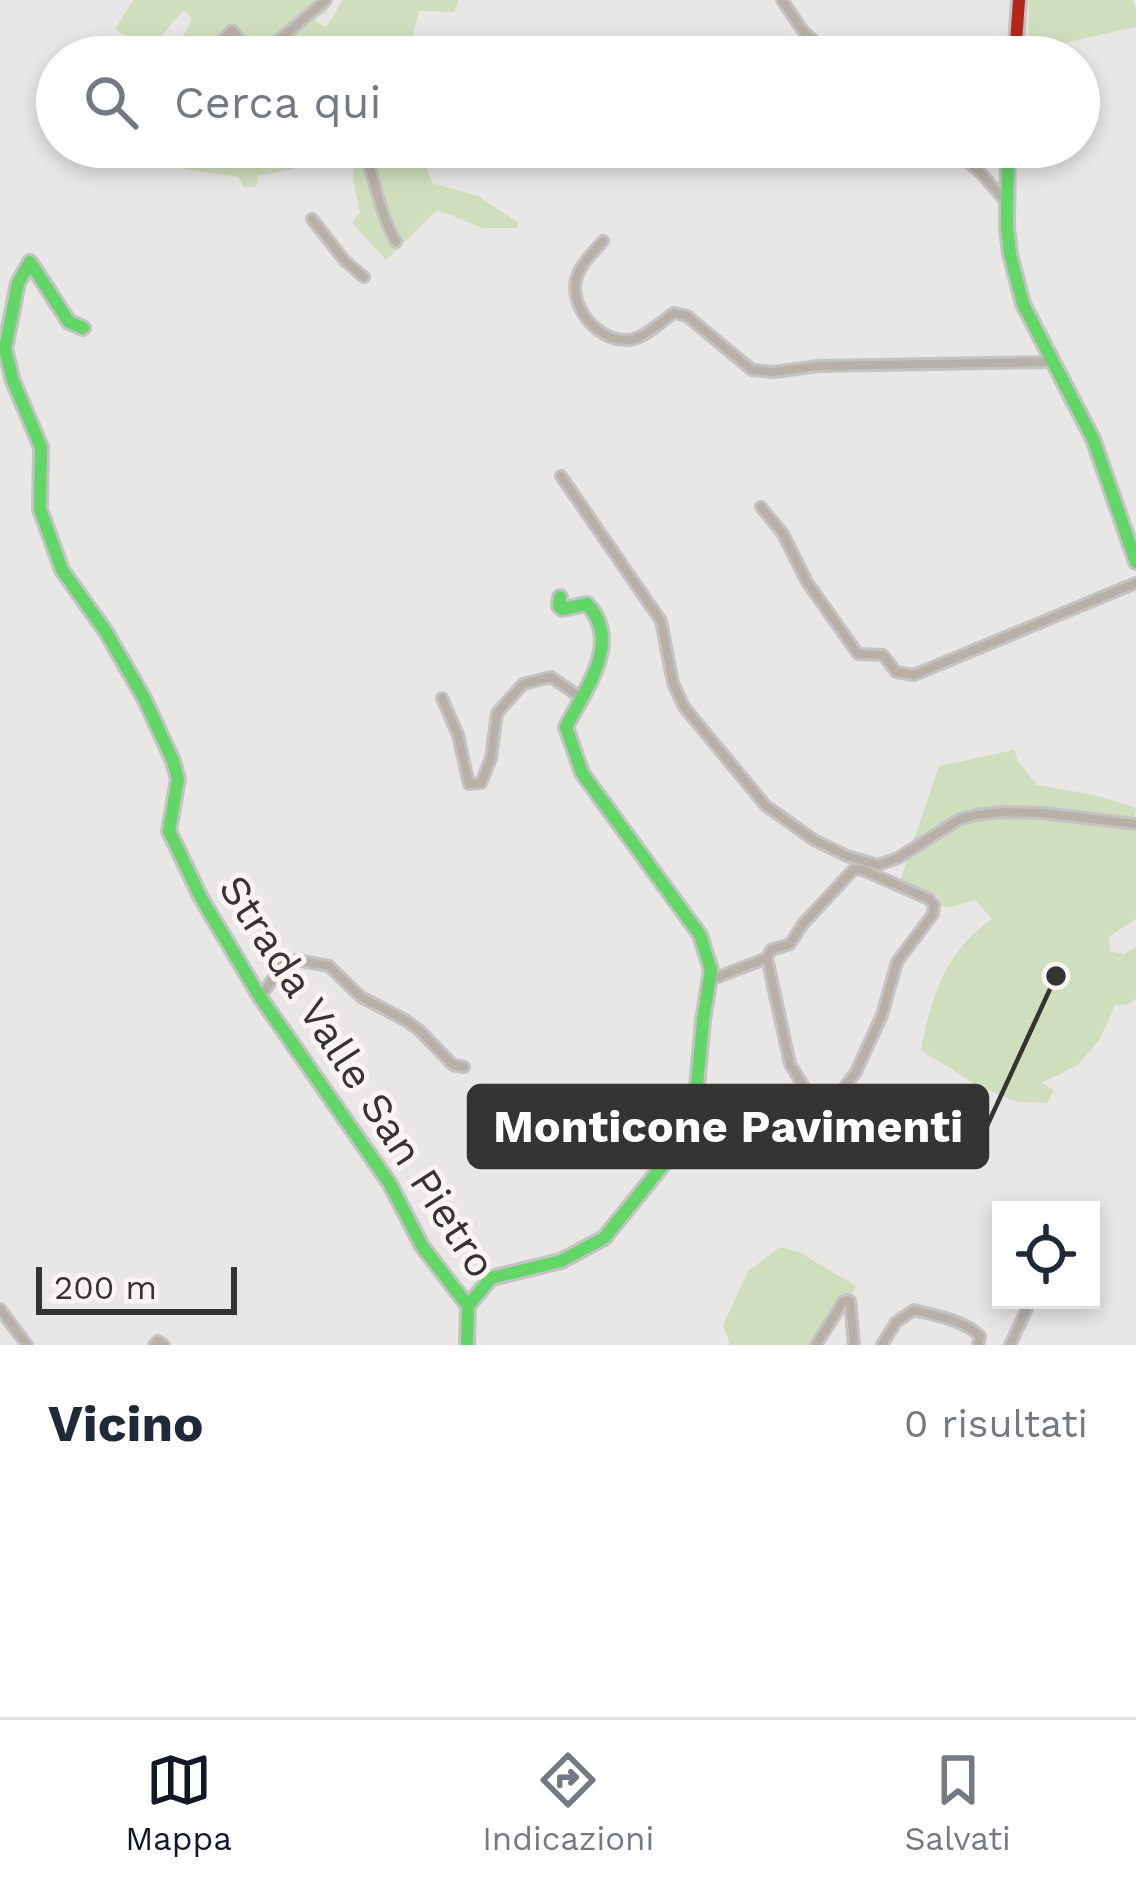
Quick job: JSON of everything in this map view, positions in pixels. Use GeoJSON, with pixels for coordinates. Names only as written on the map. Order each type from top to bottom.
{"type":"FeatureCollection","features":[{"type":"Feature","properties":{"kind":"street"},"geometry":{"type":"LineString","coordinates":[[284,36],[326,0]]}},
{"type":"Feature","properties":{"kind":"street"},"geometry":{"type":"LineString","coordinates":[[782,0],[808,36]]}},
{"type":"Feature","properties":{"kind":"street"},"geometry":{"type":"LineString","coordinates":[[1016,36],[1019,0]]}},
{"type":"Feature","properties":{"kind":"street"},"geometry":{"type":"LineString","coordinates":[[371,168],[396,242]]}},
{"type":"Feature","properties":{"kind":"street"},"geometry":{"type":"LineString","coordinates":[[975,168],[1006,202]]}},
{"type":"Feature","properties":{"kind":"street"},"geometry":{"type":"LineString","coordinates":[[1007,168],[1010,254],[1022,304],[1094,439],[1136,562]]}},
{"type":"Feature","properties":{"kind":"street"},"geometry":{"type":"LineString","coordinates":[[312,219],[364,277]]}},
{"type":"Feature","properties":{"kind":"street"},"geometry":{"type":"LineString","coordinates":[[603,241],[583,264],[575,299],[585,316],[610,337],[621,340],[635,338],[674,313],[687,316],[752,370],[1052,362]]}},
{"type":"Feature","properties":{"kind":"street","name":"Strada Valle San Pietro"},"geometry":{"type":"LineString","coordinates":[[83,328],[69,322],[31,262],[18,283],[5,350],[41,447],[40,509],[62,569],[106,632],[173,761],[178,779],[169,831],[201,898],[260,998],[380,1169],[422,1246],[468,1306],[467,1345]]}},
{"type":"Feature","properties":{"kind":"street"},"geometry":{"type":"LineString","coordinates":[[561,476],[661,621],[679,698],[703,733],[766,806],[814,840],[878,866],[960,819],[989,814],[1042,813],[1136,824]]}},
{"type":"Feature","properties":{"kind":"street"},"geometry":{"type":"LineString","coordinates":[[761,507],[858,654],[883,655],[896,672],[914,675],[1136,584]]}},
{"type":"Feature","properties":{"kind":"street"},"geometry":{"type":"LineString","coordinates":[[468,1306],[491,1278],[561,1261],[604,1238],[693,1128],[711,970],[700,934],[582,773],[566,727],[601,658],[604,632],[594,608],[587,604],[562,609],[560,597]]}},
{"type":"Feature","properties":{"kind":"street"},"geometry":{"type":"LineString","coordinates":[[442,698],[458,735],[469,784],[481,783],[491,758],[497,713],[524,684],[551,677],[580,697]]}},
{"type":"Feature","properties":{"kind":"street"},"geometry":{"type":"LineString","coordinates":[[849,856],[851,872]]}},
{"type":"Feature","properties":{"kind":"street"},"geometry":{"type":"LineString","coordinates":[[863,870],[929,898],[935,908],[897,962],[886,1002],[856,1072],[825,1102],[812,1100],[793,1072],[767,958],[771,950],[790,944],[851,872],[863,870]]}},
{"type":"Feature","properties":{"kind":"street"},"geometry":{"type":"LineString","coordinates":[[710,980],[767,958]]}},
{"type":"Feature","properties":{"kind":"street"},"geometry":{"type":"LineString","coordinates":[[260,998],[284,964],[296,959],[329,966],[371,1004],[405,1020],[453,1065],[464,1067]]}},
{"type":"Feature","properties":{"kind":"street"},"geometry":{"type":"LineString","coordinates":[[817,1345],[847,1300],[854,1345]]}},
{"type":"Feature","properties":{"kind":"street"},"geometry":{"type":"LineString","coordinates":[[0,1309],[27,1345]]}},
{"type":"Feature","properties":{"kind":"street"},"geometry":{"type":"LineString","coordinates":[[1010,1345],[1027,1309]]}},
{"type":"Feature","properties":{"kind":"street"},"geometry":{"type":"LineString","coordinates":[[882,1345],[896,1322],[914,1310],[976,1331],[978,1345]]}},
{"type":"Feature","properties":{"kind":"street"},"geometry":{"type":"LineString","coordinates":[[154,1345],[158,1341],[164,1345]]}},
{"type":"Feature","properties":{"kind":"green space"},"geometry":{"type":"Polygon","coordinates":[[[133,0],[332,0],[327,12],[314,20],[326,27],[343,0],[459,0],[454,12],[419,11],[413,36],[184,36],[192,18],[184,10],[161,36],[126,36],[115,29],[133,0]]]}},
{"type":"Feature","properties":{"kind":"green space"},"geometry":{"type":"Polygon","coordinates":[[[1029,0],[1133,0],[1136,9],[1136,27],[1096,36],[1028,36],[1029,0]]]}},
{"type":"Feature","properties":{"kind":"green space"},"geometry":{"type":"Polygon","coordinates":[[[295,168],[258,176],[256,187],[244,187],[238,177],[185,169],[295,168]]]}},
{"type":"Feature","properties":{"kind":"green space"},"geometry":{"type":"Polygon","coordinates":[[[354,168],[427,168],[432,183],[478,196],[519,223],[516,228],[483,228],[437,210],[386,260],[352,223],[360,212],[354,168]]]}},
{"type":"Feature","properties":{"kind":"green space"},"geometry":{"type":"Polygon","coordinates":[[[1014,750],[1037,785],[1136,808],[1136,919],[1109,937],[1110,951],[1124,954],[1136,947],[1136,999],[1115,1005],[1100,1039],[1078,1065],[1042,1083],[1054,1090],[1047,1103],[1017,1102],[978,1086],[921,1050],[943,976],[963,945],[992,919],[975,900],[940,906],[938,896],[899,884],[939,766],[1014,750]]]}},
{"type":"Feature","properties":{"kind":"green space"},"geometry":{"type":"Polygon","coordinates":[[[780,1247],[799,1252],[856,1286],[824,1345],[730,1345],[723,1325],[748,1271],[780,1247]]]}},
{"type":"Feature","properties":{"kind":"traffic: fast"},"geometry":{"type":"LineString","coordinates":[[1008,168],[1007,228],[1023,304],[1093,439],[1136,562]]}},
{"type":"Feature","properties":{"kind":"traffic: fast"},"geometry":{"type":"LineString","coordinates":[[83,328],[69,322],[30,262],[18,283],[5,349],[41,447],[40,509],[62,570],[106,632],[173,761],[178,779],[169,831],[201,898],[260,997],[390,1184],[422,1246],[468,1306],[467,1345]]}},
{"type":"Feature","properties":{"kind":"traffic: fast"},"geometry":{"type":"LineString","coordinates":[[468,1306],[491,1278],[561,1261],[604,1238],[693,1128],[711,970],[700,935],[582,773],[566,727],[597,666],[602,634],[587,604],[562,609],[560,597]]}},
{"type":"Feature","properties":{"kind":"traffic: jam"},"geometry":{"type":"LineString","coordinates":[[1016,36],[1019,0]]}},
{"type":"Feature","properties":{"kind":"place","name":"Monticone Pavimenti"},"geometry":{"type":"Point","coordinates":[1056,976]}}]}
